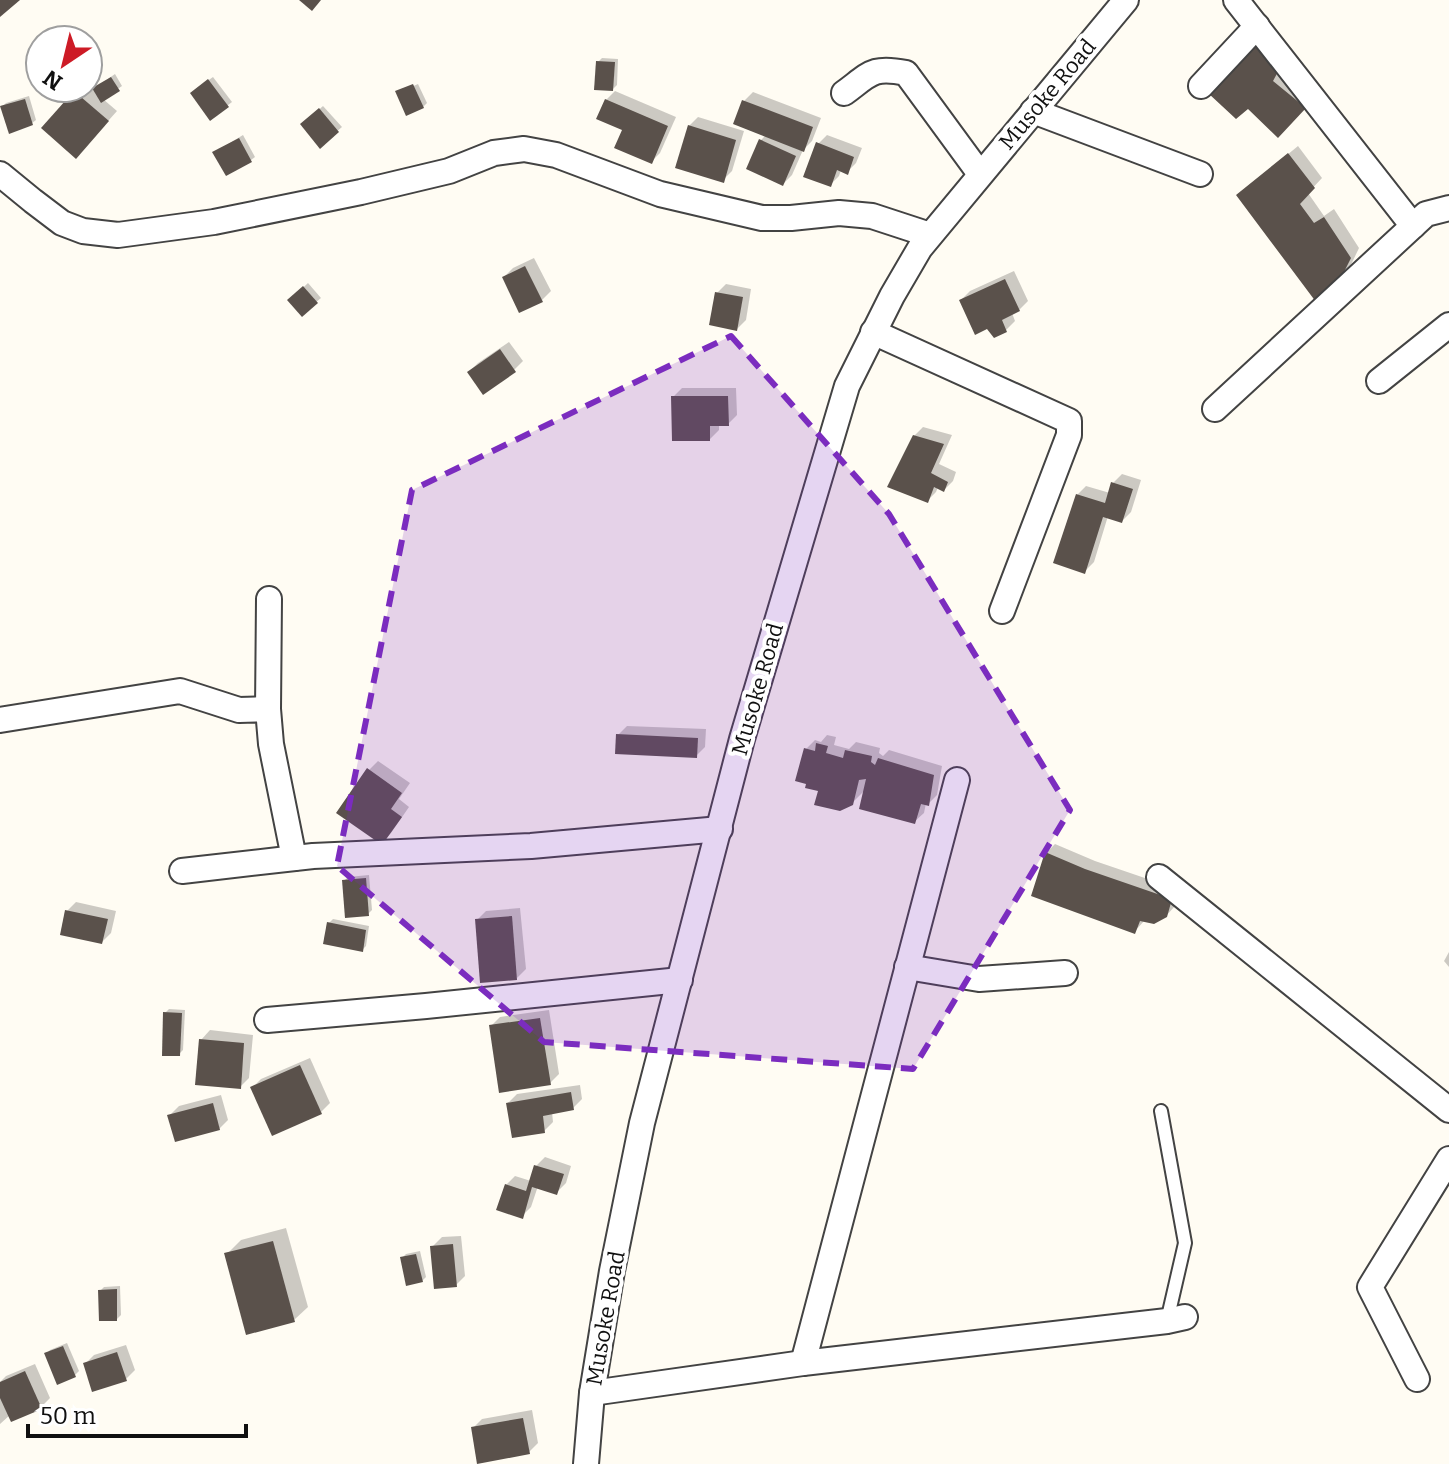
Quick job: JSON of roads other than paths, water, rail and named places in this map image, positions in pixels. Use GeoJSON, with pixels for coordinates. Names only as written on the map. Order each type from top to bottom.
{"type":"FeatureCollection","features":[{"type":"Feature","properties":{"kind":"street","name":"Musoke Road"},"geometry":{"type":"LineString","coordinates":[[586,1464],[592,1393],[612,1271],[639,1138],[742,739],[847,386],[892,296],[930,235],[1126,0]]}},
{"type":"Feature","properties":{"kind":"street"},"geometry":{"type":"LineString","coordinates":[[1236,0],[1413,226]]}},
{"type":"Feature","properties":{"kind":"street"},"geometry":{"type":"LineString","coordinates":[[1201,86],[1257,26]]}},
{"type":"Feature","properties":{"kind":"street"},"geometry":{"type":"LineString","coordinates":[[844,93],[876,70],[906,73],[980,174]]}},
{"type":"Feature","properties":{"kind":"street"},"geometry":{"type":"LineString","coordinates":[[1033,111],[1200,174]]}},
{"type":"Feature","properties":{"kind":"street"},"geometry":{"type":"LineString","coordinates":[[0,174],[62,223],[83,231],[118,235],[214,222],[361,192],[449,171],[494,153],[524,149],[556,155],[660,194],[762,218],[839,213],[872,216],[930,235]]}},
{"type":"Feature","properties":{"kind":"street"},"geometry":{"type":"LineString","coordinates":[[1215,409],[1426,214],[1449,208]]}},
{"type":"Feature","properties":{"kind":"street"},"geometry":{"type":"LineString","coordinates":[[1379,381],[1449,325]]}},
{"type":"Feature","properties":{"kind":"street"},"geometry":{"type":"LineString","coordinates":[[873,332],[1069,421],[1069,435],[1002,611]]}},
{"type":"Feature","properties":{"kind":"street"},"geometry":{"type":"LineString","coordinates":[[269,599],[268,709],[271,744],[294,858]]}},
{"type":"Feature","properties":{"kind":"street"},"geometry":{"type":"LineString","coordinates":[[0,720],[180,691],[239,710],[268,709]]}},
{"type":"Feature","properties":{"kind":"street"},"geometry":{"type":"LineString","coordinates":[[803,1363],[957,780]]}},
{"type":"Feature","properties":{"kind":"street"},"geometry":{"type":"LineString","coordinates":[[182,871],[294,858],[531,846],[720,829]]}},
{"type":"Feature","properties":{"kind":"street"},"geometry":{"type":"LineString","coordinates":[[1159,877],[1449,1110]]}},
{"type":"Feature","properties":{"kind":"street"},"geometry":{"type":"LineString","coordinates":[[907,967],[979,979],[1065,973]]}},
{"type":"Feature","properties":{"kind":"street"},"geometry":{"type":"LineString","coordinates":[[267,1020],[680,980]]}},
{"type":"Feature","properties":{"kind":"street"},"geometry":{"type":"LineString","coordinates":[[1417,1379],[1370,1287],[1449,1159]]}},
{"type":"Feature","properties":{"kind":"street"},"geometry":{"type":"LineString","coordinates":[[592,1393],[803,1363],[1176,1319]]}},
{"type":"Feature","properties":{"kind":"lane"},"geometry":{"type":"LineString","coordinates":[[1161,1111],[1185,1243],[1176,1319]]}}]}
